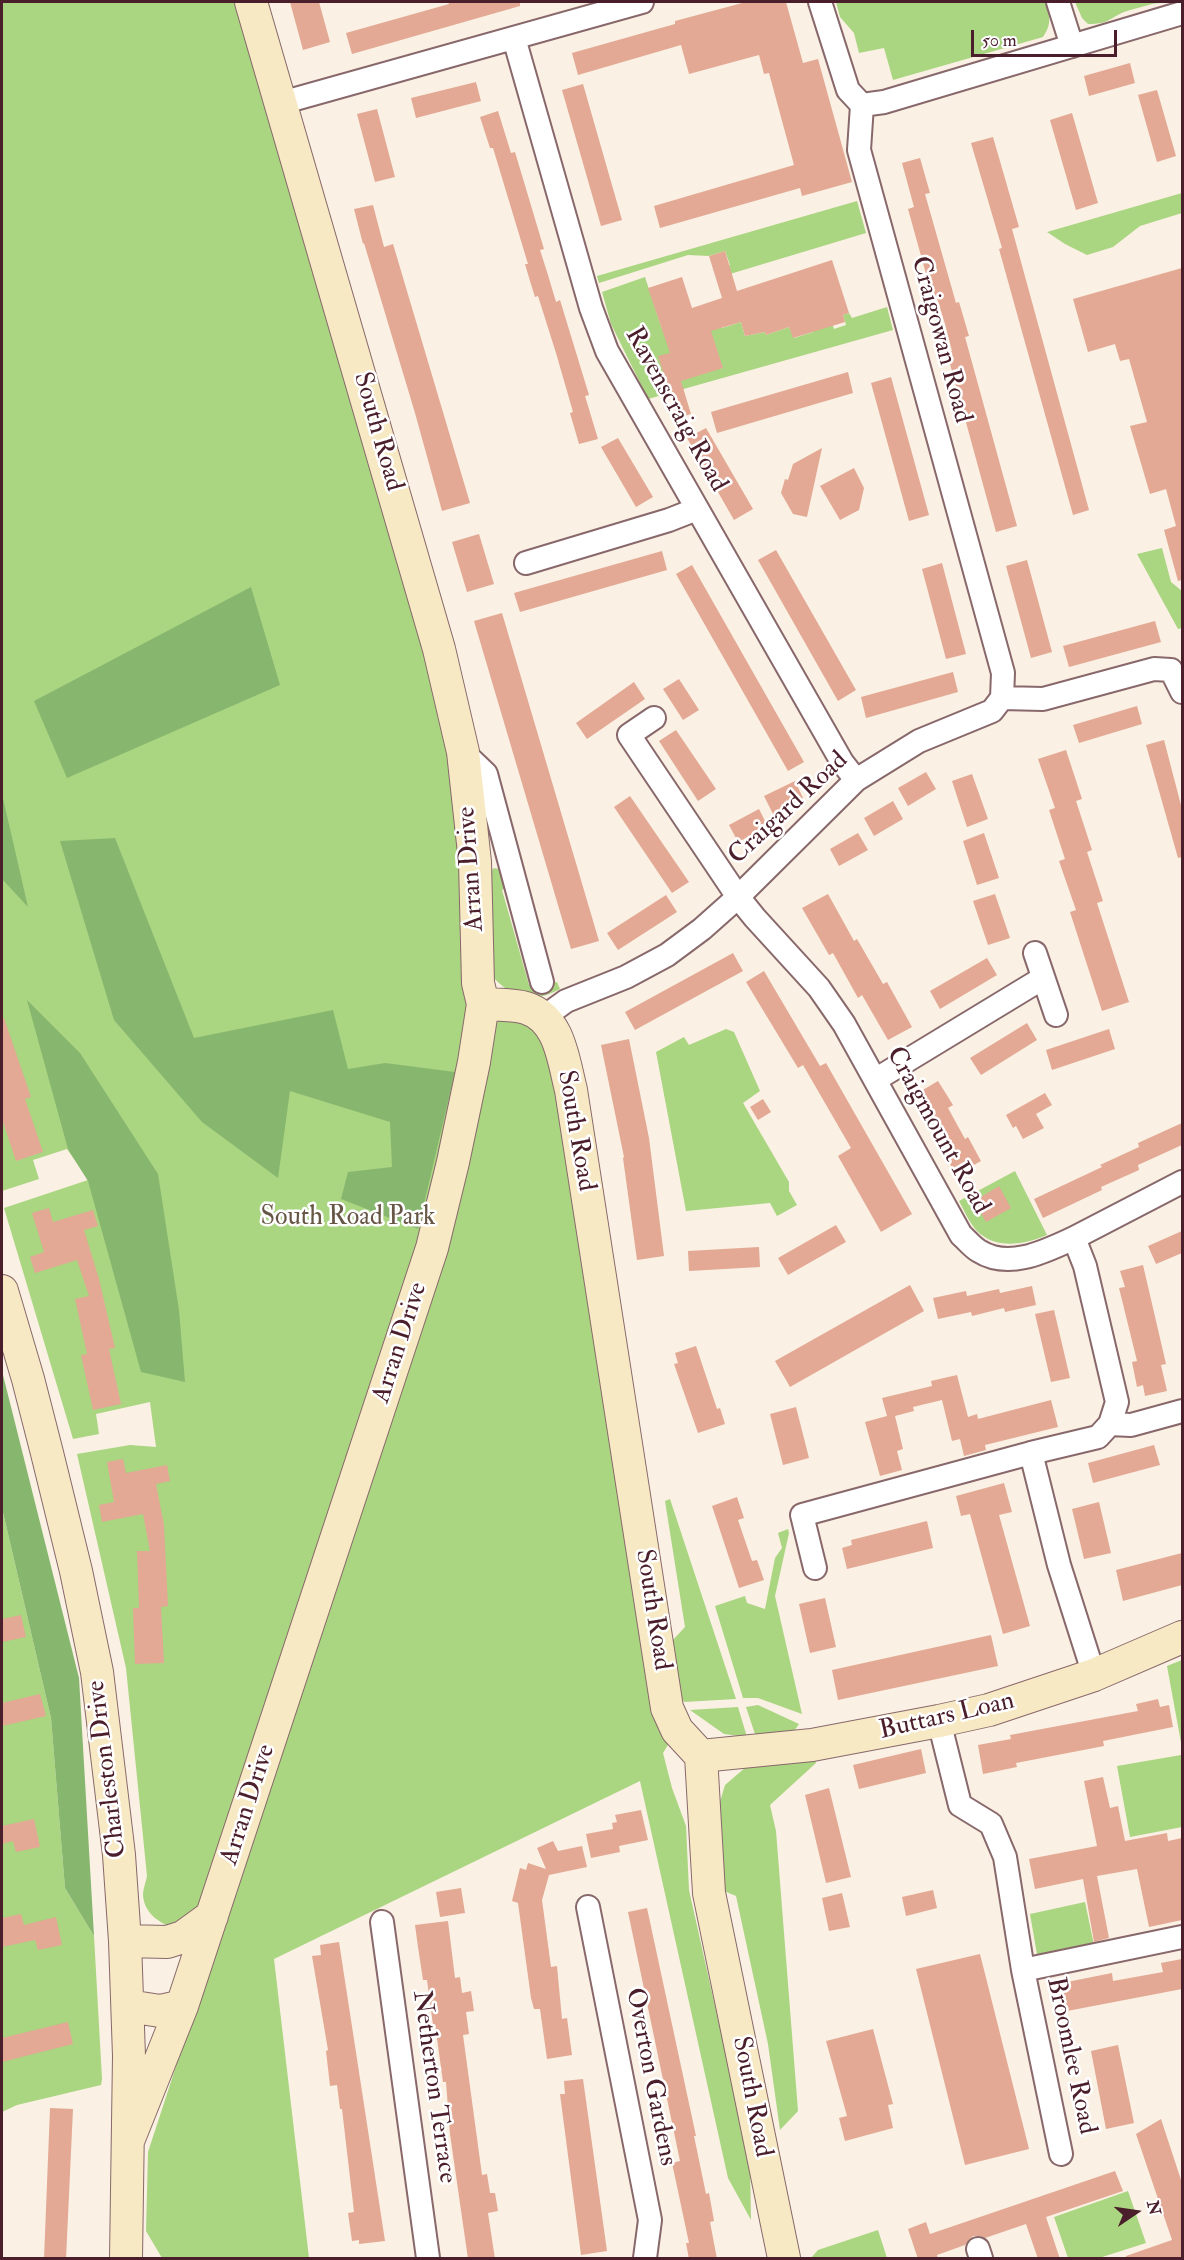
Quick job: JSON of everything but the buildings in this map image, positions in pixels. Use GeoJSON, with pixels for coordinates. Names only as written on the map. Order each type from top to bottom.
{"type":"FeatureCollection","features":[{"type":"Feature","properties":{"kind":"street","name":"South Road"},"geometry":{"type":"LineString","coordinates":[[251,2],[404,522],[439,649],[463,752]]}},
{"type":"Feature","properties":{"kind":"street"},"geometry":{"type":"LineString","coordinates":[[281,103],[642,2]]}},
{"type":"Feature","properties":{"kind":"street"},"geometry":{"type":"LineString","coordinates":[[820,2],[848,90],[862,105],[884,102],[1182,14]]}},
{"type":"Feature","properties":{"kind":"street"},"geometry":{"type":"LineString","coordinates":[[1058,2],[1072,46]]}},
{"type":"Feature","properties":{"kind":"street","name":"Ravenscraig Road"},"geometry":{"type":"LineString","coordinates":[[514,38],[591,308],[607,351],[842,762],[856,780]]}},
{"type":"Feature","properties":{"kind":"street","name":"Craigowan Road"},"geometry":{"type":"LineString","coordinates":[[862,105],[860,150],[1003,674],[1002,698]]}},
{"type":"Feature","properties":{"kind":"street"},"geometry":{"type":"LineString","coordinates":[[526,563],[669,520],[697,509]]}},
{"type":"Feature","properties":{"kind":"street"},"geometry":{"type":"LineString","coordinates":[[1002,698],[1043,699],[1154,669],[1171,670],[1182,692]]}},
{"type":"Feature","properties":{"kind":"street","name":"Craigard Road"},"geometry":{"type":"LineString","coordinates":[[544,1017],[566,1001],[626,977],[667,956],[738,897],[856,780],[919,741],[992,711],[1002,698]]}},
{"type":"Feature","properties":{"kind":"street","name":"Craigmount Road"},"geometry":{"type":"LineString","coordinates":[[654,718],[629,735],[738,897],[819,988],[844,1024],[961,1235],[979,1252],[1000,1258],[1019,1259],[1041,1253],[1074,1238]]}},
{"type":"Feature","properties":{"kind":"street"},"geometry":{"type":"LineString","coordinates":[[463,752],[486,774],[542,982]]}},
{"type":"Feature","properties":{"kind":"street","name":"Arran Drive"},"geometry":{"type":"LineString","coordinates":[[128,2141],[182,2006],[212,1916],[432,1248],[456,1151],[483,1004],[478,983],[475,862],[463,752]]}},
{"type":"Feature","properties":{"kind":"street"},"geometry":{"type":"LineString","coordinates":[[475,862],[508,857]]}},
{"type":"Feature","properties":{"kind":"street"},"geometry":{"type":"LineString","coordinates":[[1035,953],[1056,1015]]}},
{"type":"Feature","properties":{"kind":"street"},"geometry":{"type":"LineString","coordinates":[[875,1080],[1043,978]]}},
{"type":"Feature","properties":{"kind":"street"},"geometry":{"type":"LineString","coordinates":[[483,1004],[525,1008],[544,1017]]}},
{"type":"Feature","properties":{"kind":"street","name":"South Road"},"geometry":{"type":"LineString","coordinates":[[544,1017],[556,1034],[571,1090],[667,1708],[677,1730],[701,1756],[710,1893],[784,2259]]}},
{"type":"Feature","properties":{"kind":"street"},"geometry":{"type":"LineString","coordinates":[[815,1568],[802,1515],[1098,1437],[1110,1424],[1117,1402],[1085,1266],[1074,1238],[1182,1182]]}},
{"type":"Feature","properties":{"kind":"street","name":"Charleston Drive"},"geometry":{"type":"LineString","coordinates":[[2,1291],[47,1453],[76,1571],[97,1672],[119,1855],[125,1941],[128,2006],[126,2259]]}},
{"type":"Feature","properties":{"kind":"street"},"geometry":{"type":"LineString","coordinates":[[1110,1424],[1131,1425],[1182,1411]]}},
{"type":"Feature","properties":{"kind":"street"},"geometry":{"type":"LineString","coordinates":[[1031,1454],[1059,1565],[1094,1675]]}},
{"type":"Feature","properties":{"kind":"street","name":"Buttars Loan"},"geometry":{"type":"LineString","coordinates":[[701,1756],[812,1745],[939,1722],[1038,1695],[1094,1675],[1182,1637]]}},
{"type":"Feature","properties":{"kind":"street","name":"Broomlee Road"},"geometry":{"type":"LineString","coordinates":[[939,1722],[960,1805],[991,1824],[1005,1857],[1023,1970],[1061,2154]]}},
{"type":"Feature","properties":{"kind":"street","name":"Overton Gardens"},"geometry":{"type":"LineString","coordinates":[[588,1907],[650,2220],[645,2259]]}},
{"type":"Feature","properties":{"kind":"street"},"geometry":{"type":"LineString","coordinates":[[125,1941],[167,1942],[175,1940],[183,1937],[212,1916]]}},
{"type":"Feature","properties":{"kind":"street","name":"Netherton Terrace"},"geometry":{"type":"LineString","coordinates":[[382,1922],[428,2259]]}},
{"type":"Feature","properties":{"kind":"street","name":"Broomlee Road"},"geometry":{"type":"LineString","coordinates":[[1023,1970],[1182,1937]]}},
{"type":"Feature","properties":{"kind":"street"},"geometry":{"type":"LineString","coordinates":[[128,2006],[160,2011],[182,2006]]}},
{"type":"Feature","properties":{"kind":"green space","name":"South Road Park"},"geometry":{"type":"Polygon","coordinates":[[[2,2],[240,2],[442,702],[466,876],[465,1002],[525,1008],[544,1017],[677,1730],[663,1753],[672,1788],[686,1826],[689,1890],[750,2163],[751,2220],[728,2178],[640,1781],[274,1959],[309,2258],[162,2258],[146,2231],[148,2152],[217,1941],[171,1927],[152,1915],[146,1906],[143,1890],[147,1876],[126,1668],[77,1454],[130,1445],[156,1447],[150,1402],[96,1414],[99,1434],[73,1439],[4,1208],[88,1180],[67,1149],[33,1160],[39,1179],[2,1191],[2,2]]]}},
{"type":"Feature","properties":{"kind":"green space"},"geometry":{"type":"Polygon","coordinates":[[[836,2],[1045,2],[1049,24],[1043,37],[893,80],[884,48],[859,53],[854,33],[840,17],[836,2]]]}},
{"type":"Feature","properties":{"kind":"green space"},"geometry":{"type":"Polygon","coordinates":[[[1075,2],[1175,2],[1152,4],[1124,12],[1104,22],[1088,24],[1082,18],[1075,2]]]}},
{"type":"Feature","properties":{"kind":"green space"},"geometry":{"type":"Polygon","coordinates":[[[1182,193],[1182,213],[1140,226],[1113,247],[1087,255],[1047,232],[1182,193]]]}},
{"type":"Feature","properties":{"kind":"green space"},"geometry":{"type":"Polygon","coordinates":[[[857,201],[866,233],[720,277],[713,270],[730,265],[725,251],[709,256],[688,255],[599,283],[597,276],[857,201]]]}},
{"type":"Feature","properties":{"kind":"green space"},"geometry":{"type":"Polygon","coordinates":[[[645,277],[662,329],[719,318],[722,328],[741,322],[745,336],[765,332],[766,335],[789,327],[794,338],[813,332],[810,320],[831,319],[834,329],[846,325],[843,315],[849,313],[852,318],[887,307],[893,330],[648,399],[611,324],[602,292],[645,277]]]}},
{"type":"Feature","properties":{"kind":"green space"},"geometry":{"type":"Polygon","coordinates":[[[1162,548],[1171,582],[1182,591],[1182,628],[1178,629],[1137,554],[1162,548]]]}},
{"type":"Feature","properties":{"kind":"green space"},"geometry":{"type":"Polygon","coordinates":[[[251,587],[280,685],[67,778],[34,701],[251,587]]]}},
{"type":"Feature","properties":{"kind":"green space"},"geometry":{"type":"Polygon","coordinates":[[[2,794],[28,907],[2,879],[2,794]]]}},
{"type":"Feature","properties":{"kind":"green space"},"geometry":{"type":"Polygon","coordinates":[[[115,838],[194,1038],[333,1010],[348,1069],[385,1063],[455,1072],[418,1229],[341,1199],[348,1172],[392,1167],[390,1122],[290,1091],[278,1178],[202,1122],[114,1020],[60,841],[115,838]]]}},
{"type":"Feature","properties":{"kind":"green space"},"geometry":{"type":"Polygon","coordinates":[[[494,868],[504,870],[509,886],[502,890],[529,985],[557,982],[560,989],[538,997],[520,996],[504,987],[488,972],[485,876],[494,868]]]}},
{"type":"Feature","properties":{"kind":"green space"},"geometry":{"type":"Polygon","coordinates":[[[27,1000],[80,1053],[158,1174],[179,1310],[185,1382],[141,1372],[88,1181],[68,1149],[27,1000]]]}},
{"type":"Feature","properties":{"kind":"green space"},"geometry":{"type":"Polygon","coordinates":[[[726,1029],[734,1032],[760,1091],[743,1103],[789,1182],[789,1191],[797,1205],[777,1216],[770,1203],[686,1211],[656,1052],[684,1037],[689,1045],[726,1029]]]}},
{"type":"Feature","properties":{"kind":"green space"},"geometry":{"type":"Polygon","coordinates":[[[1015,1171],[1047,1235],[1010,1244],[992,1241],[976,1230],[959,1201],[1015,1171]]]}},
{"type":"Feature","properties":{"kind":"green space"},"geometry":{"type":"Polygon","coordinates":[[[2,1371],[79,1678],[94,1936],[65,1888],[51,1718],[2,1508],[2,1371]]]}},
{"type":"Feature","properties":{"kind":"green space"},"geometry":{"type":"Polygon","coordinates":[[[670,1499],[736,1699],[684,1702],[676,1686],[671,1642],[685,1627],[665,1501],[670,1499]]]}},
{"type":"Feature","properties":{"kind":"green space"},"geometry":{"type":"Polygon","coordinates":[[[2,1508],[51,1718],[65,1888],[94,1936],[102,2079],[101,2085],[17,2105],[2,2112],[2,1508]]]}},
{"type":"Feature","properties":{"kind":"green space"},"geometry":{"type":"Polygon","coordinates":[[[788,1529],[775,1596],[802,1714],[758,1698],[743,1698],[715,1606],[745,1596],[747,1603],[765,1609],[775,1558],[782,1548],[778,1533],[788,1529]]]}},
{"type":"Feature","properties":{"kind":"green space"},"geometry":{"type":"Polygon","coordinates":[[[1182,1660],[1182,1748],[1167,1666],[1182,1660]]]}},
{"type":"Feature","properties":{"kind":"green space"},"geometry":{"type":"Polygon","coordinates":[[[758,1705],[799,1724],[790,1737],[756,1737],[746,1707],[758,1705]]]}},
{"type":"Feature","properties":{"kind":"green space"},"geometry":{"type":"Polygon","coordinates":[[[738,1707],[747,1737],[724,1734],[690,1710],[738,1707]]]}},
{"type":"Feature","properties":{"kind":"green space"},"geometry":{"type":"Polygon","coordinates":[[[814,1754],[816,1763],[770,1805],[776,1831],[798,2111],[780,2130],[768,2044],[736,1896],[724,1891],[719,1805],[725,1785],[746,1767],[814,1754]]]}},
{"type":"Feature","properties":{"kind":"green space"},"geometry":{"type":"Polygon","coordinates":[[[1181,1755],[1182,1827],[1130,1837],[1117,1766],[1181,1755]]]}},
{"type":"Feature","properties":{"kind":"green space"},"geometry":{"type":"Polygon","coordinates":[[[1085,1902],[1094,1945],[1038,1960],[1030,1914],[1085,1902]]]}},
{"type":"Feature","properties":{"kind":"green space"},"geometry":{"type":"Polygon","coordinates":[[[1128,2191],[1146,2243],[1099,2258],[1068,2258],[1054,2217],[1128,2191]]]}},
{"type":"Feature","properties":{"kind":"green space"},"geometry":{"type":"Polygon","coordinates":[[[878,2230],[887,2258],[811,2258],[818,2250],[878,2230]]]}}]}
